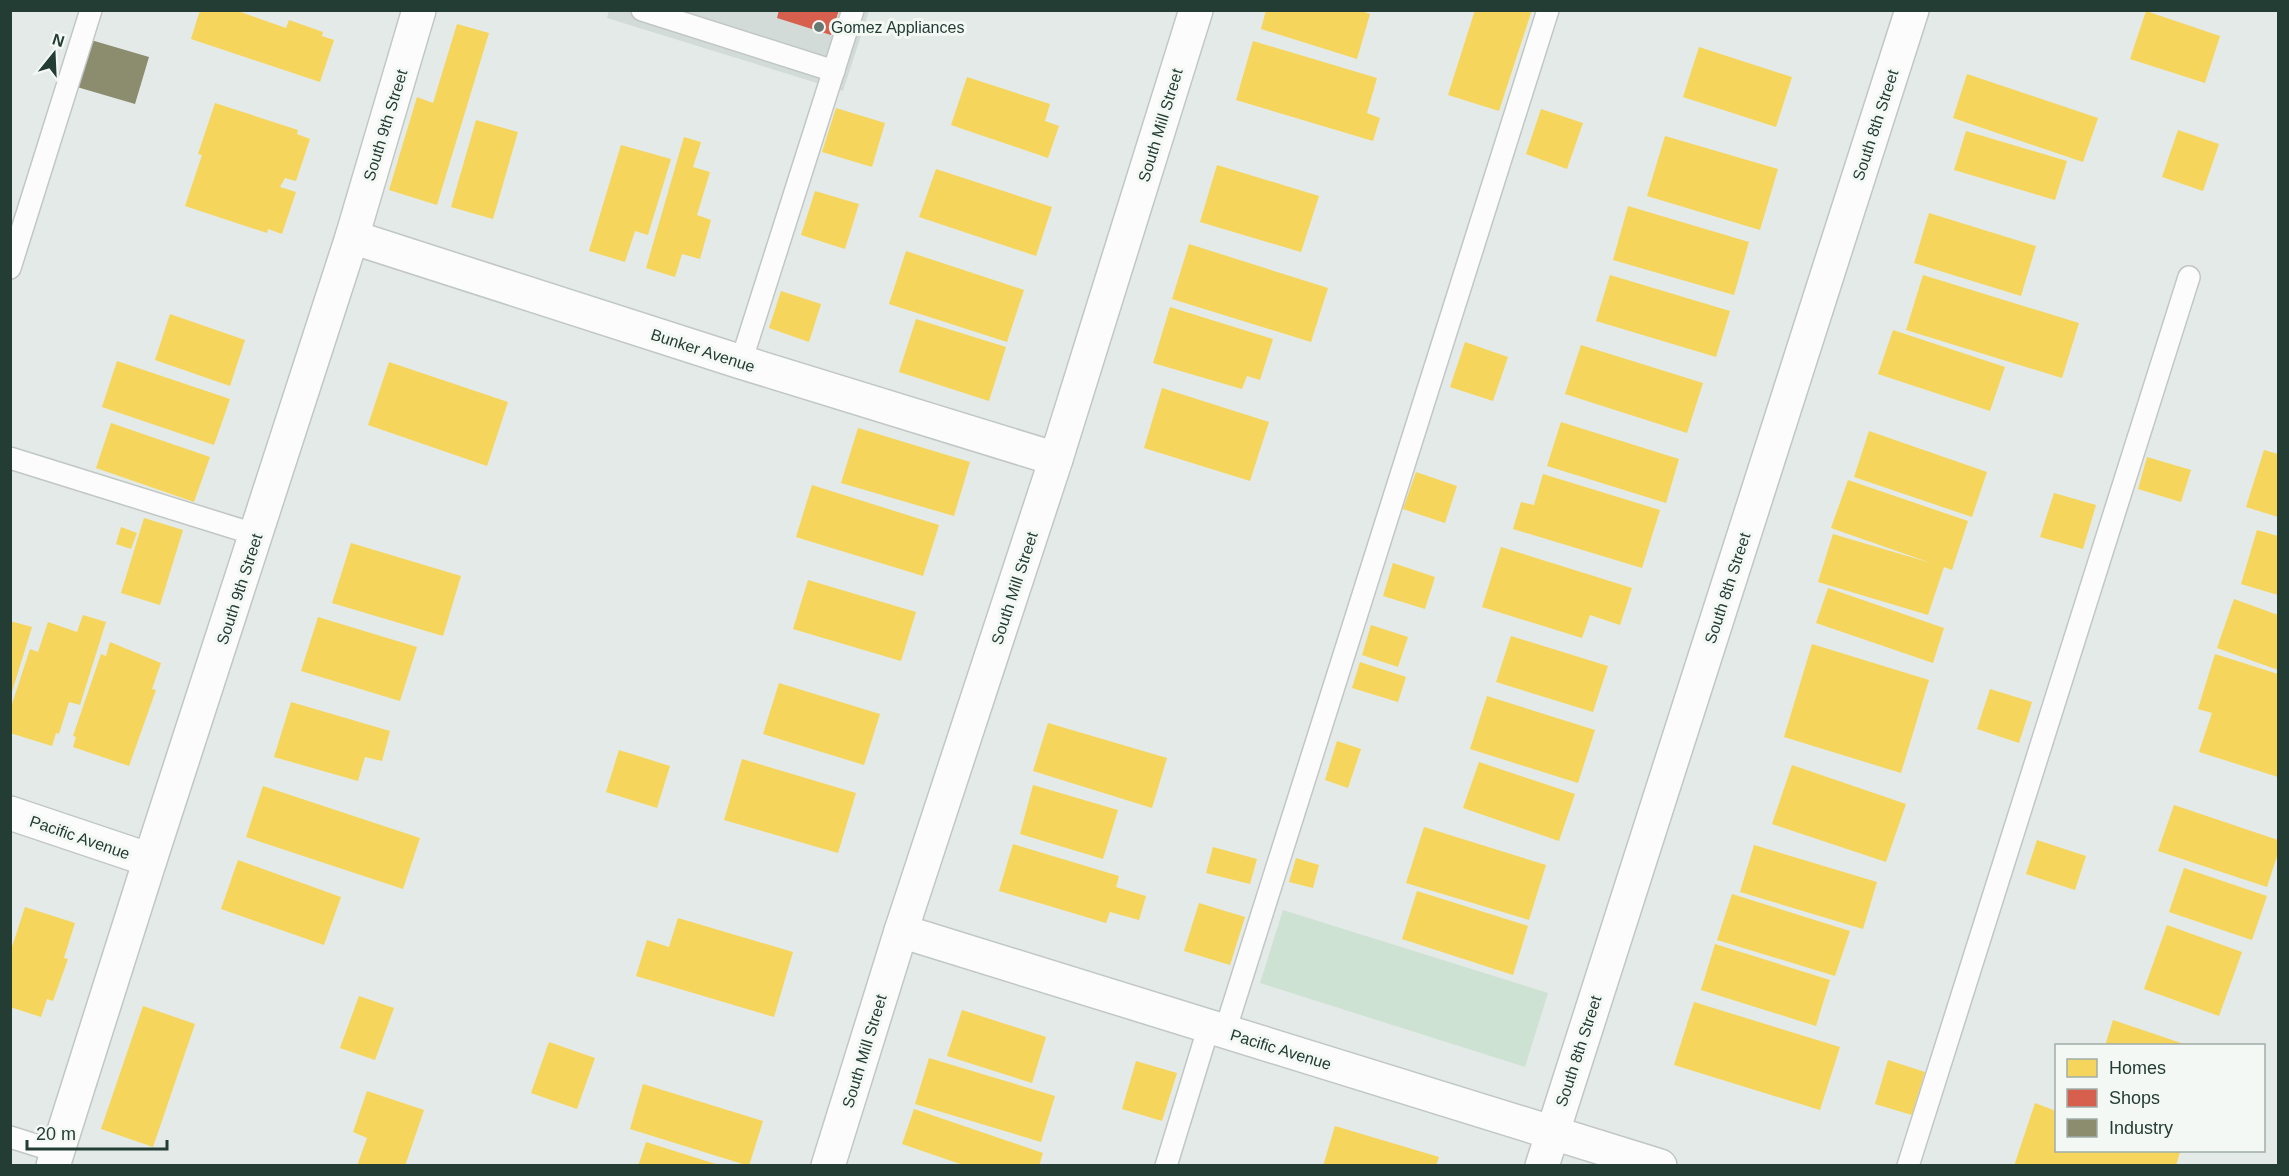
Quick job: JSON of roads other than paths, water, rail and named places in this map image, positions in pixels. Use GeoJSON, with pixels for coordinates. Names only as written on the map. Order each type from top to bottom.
{"type":"FeatureCollection","features":[{"type":"Feature","properties":{"kind":"street","name":"South 9th Street"},"geometry":{"type":"LineString","coordinates":[[56,1159],[150,860],[352,237],[420,10]]}},
{"type":"Feature","properties":{"kind":"street","name":"South Mill Street"},"geometry":{"type":"LineString","coordinates":[[828,1166],[901,931],[1056,459],[1196,10]]}},
{"type":"Feature","properties":{"kind":"street","name":"South 8th Street"},"geometry":{"type":"LineString","coordinates":[[1542,1166],[1912,10]]}},
{"type":"Feature","properties":{"kind":"street","name":"Bunker Avenue"},"geometry":{"type":"LineString","coordinates":[[352,237],[741,362],[1056,459]]}},
{"type":"Feature","properties":{"kind":"street","name":"Pacific Avenue"},"geometry":{"type":"LineString","coordinates":[[10,813],[150,860]]}},
{"type":"Feature","properties":{"kind":"street","name":"Pacific Avenue"},"geometry":{"type":"LineString","coordinates":[[901,931],[1660,1166]]}},
{"type":"Feature","properties":{"kind":"lane"},"geometry":{"type":"LineString","coordinates":[[10,268],[91,10]]}},
{"type":"Feature","properties":{"kind":"lane"},"geometry":{"type":"LineString","coordinates":[[642,10],[834,71]]}},
{"type":"Feature","properties":{"kind":"lane"},"geometry":{"type":"LineString","coordinates":[[741,362],[853,10]]}},
{"type":"Feature","properties":{"kind":"lane"},"geometry":{"type":"LineString","coordinates":[[1166,1166],[1217,1029],[1548,10]]}},
{"type":"Feature","properties":{"kind":"lane"},"geometry":{"type":"LineString","coordinates":[[1908,1166],[2189,277]]}},
{"type":"Feature","properties":{"kind":"lane"},"geometry":{"type":"LineString","coordinates":[[10,458],[256,535]]}},
{"type":"Feature","properties":{"kind":"lane"},"geometry":{"type":"LineString","coordinates":[[10,1137],[56,1159]]}},
{"type":"Feature","properties":{"kind":"place","name":"Gomez Appliances"},"geometry":{"type":"Point","coordinates":[819,27]}}]}
